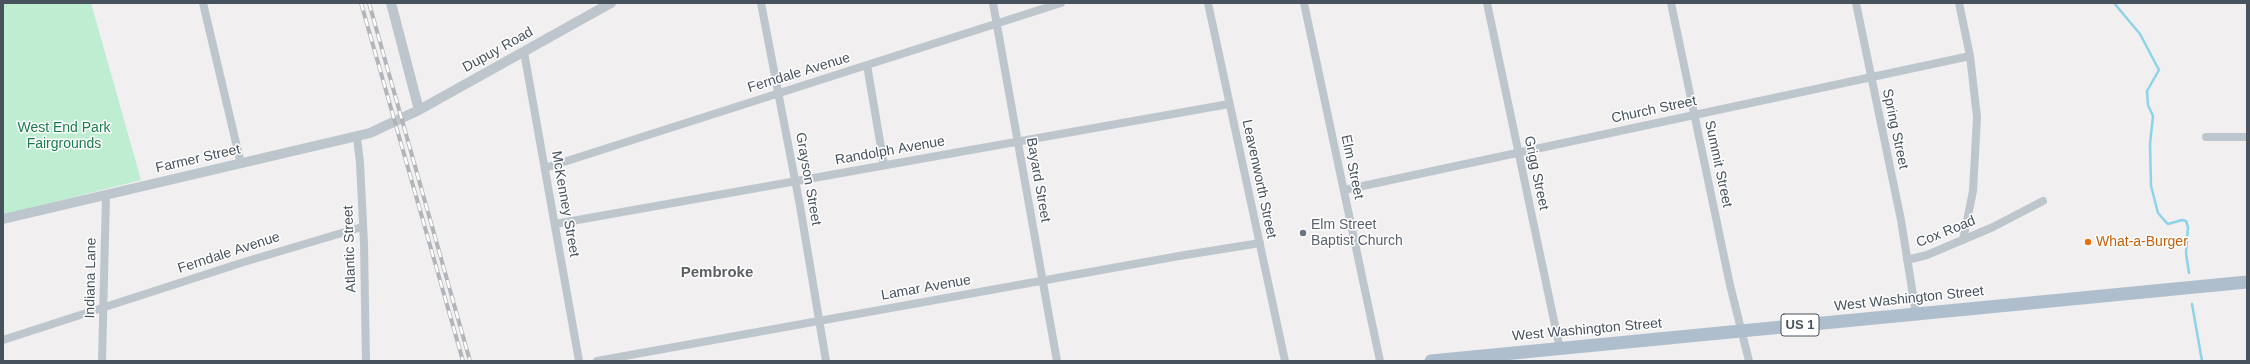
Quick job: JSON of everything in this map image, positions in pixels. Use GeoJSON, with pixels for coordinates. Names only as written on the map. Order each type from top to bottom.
{"type":"FeatureCollection","features":[{"type":"Feature","properties":{"kind":"main road","name":"West Washington Street"},"geometry":{"type":"LineString","coordinates":[[1431,361],[2247,282]]}},
{"type":"Feature","properties":{"kind":"street"},"geometry":{"type":"LineString","coordinates":[[203,3],[241,164]]}},
{"type":"Feature","properties":{"kind":"street"},"geometry":{"type":"LineString","coordinates":[[391,3],[419,110]]}},
{"type":"Feature","properties":{"kind":"street","name":"Dupuy Road"},"geometry":{"type":"LineString","coordinates":[[398,120],[419,110],[611,3]]}},
{"type":"Feature","properties":{"kind":"street","name":"Grayson Street"},"geometry":{"type":"LineString","coordinates":[[762,3],[826,361]]}},
{"type":"Feature","properties":{"kind":"street","name":"Bayard Street"},"geometry":{"type":"LineString","coordinates":[[993,3],[1057,361]]}},
{"type":"Feature","properties":{"kind":"street","name":"Ferndale Avenue"},"geometry":{"type":"LineString","coordinates":[[545,168],[1061,3]]}},
{"type":"Feature","properties":{"kind":"street","name":"Leavenworth Street"},"geometry":{"type":"LineString","coordinates":[[1208,3],[1285,361]]}},
{"type":"Feature","properties":{"kind":"street","name":"Elm Street"},"geometry":{"type":"LineString","coordinates":[[1304,3],[1380,361]]}},
{"type":"Feature","properties":{"kind":"street","name":"Grigg Street"},"geometry":{"type":"LineString","coordinates":[[1487,3],[1560,348]]}},
{"type":"Feature","properties":{"kind":"street","name":"Summit Street"},"geometry":{"type":"LineString","coordinates":[[1671,3],[1749,361]]}},
{"type":"Feature","properties":{"kind":"street","name":"Spring Street"},"geometry":{"type":"LineString","coordinates":[[1856,3],[1901,220],[1907,260]]}},
{"type":"Feature","properties":{"kind":"street"},"geometry":{"type":"LineString","coordinates":[[1959,3],[1970,56],[1977,102],[1976,159],[1973,191],[1963,240]]}},
{"type":"Feature","properties":{"kind":"street","name":"McKenney Street"},"geometry":{"type":"LineString","coordinates":[[524,52],[579,361]]}},
{"type":"Feature","properties":{"kind":"street","name":"Church Street"},"geometry":{"type":"LineString","coordinates":[[1344,190],[1970,56]]}},
{"type":"Feature","properties":{"kind":"street"},"geometry":{"type":"LineString","coordinates":[[867,65],[884,165]]}},
{"type":"Feature","properties":{"kind":"street","name":"Randolph Avenue"},"geometry":{"type":"LineString","coordinates":[[555,224],[1229,104]]}},
{"type":"Feature","properties":{"kind":"street","name":"Farmer Street"},"geometry":{"type":"LineString","coordinates":[[3,220],[357,137],[398,120]]}},
{"type":"Feature","properties":{"kind":"street","name":"Atlantic Street"},"geometry":{"type":"LineString","coordinates":[[357,137],[360,163],[366,361]]}},
{"type":"Feature","properties":{"kind":"street"},"geometry":{"type":"LineString","coordinates":[[2206,137],[2247,137]]}},
{"type":"Feature","properties":{"kind":"street","name":"Indiana Lane"},"geometry":{"type":"LineString","coordinates":[[102,361],[106,195]]}},
{"type":"Feature","properties":{"kind":"street","name":"Cox Road"},"geometry":{"type":"LineString","coordinates":[[1916,314],[1907,260],[1928,255],[1963,240],[2043,201]]}},
{"type":"Feature","properties":{"kind":"street","name":"Ferndale Avenue"},"geometry":{"type":"LineString","coordinates":[[3,340],[244,262],[362,227]]}},
{"type":"Feature","properties":{"kind":"street","name":"Lamar Avenue"},"geometry":{"type":"LineString","coordinates":[[597,361],[1043,280],[1260,243]]}},
{"type":"Feature","properties":{"kind":"green space","name":"West End Park Fairgrounds"},"geometry":{"type":"Polygon","coordinates":[[[3,3],[91,3],[141,180],[3,215],[3,3]]]}},
{"type":"Feature","properties":{"kind":"waterway"},"geometry":{"type":"LineString","coordinates":[[2114,3],[2140,34],[2159,70],[2147,91],[2148,105],[2153,116],[2150,144],[2151,186],[2158,213],[2165,221],[2168,224],[2182,220],[2186,221],[2188,227],[2186,253],[2189,273]]}},
{"type":"Feature","properties":{"kind":"waterway"},"geometry":{"type":"LineString","coordinates":[[2192,304],[2202,361]]}},
{"type":"Feature","properties":{"kind":"railway"},"geometry":{"type":"LineString","coordinates":[[361,3],[463,361]]}},
{"type":"Feature","properties":{"kind":"railway"},"geometry":{"type":"LineString","coordinates":[[369,3],[470,361]]}},
{"type":"Feature","properties":{"kind":"place","name":"Elm Street Baptist Church"},"geometry":{"type":"Point","coordinates":[1303,233]}},
{"type":"Feature","properties":{"kind":"place","name":"What-a-Burger"},"geometry":{"type":"Point","coordinates":[2088,242]}},
{"type":"Feature","properties":{"kind":"district","name":"Pembroke"},"geometry":{"type":"Point","coordinates":[717,273]}}]}
